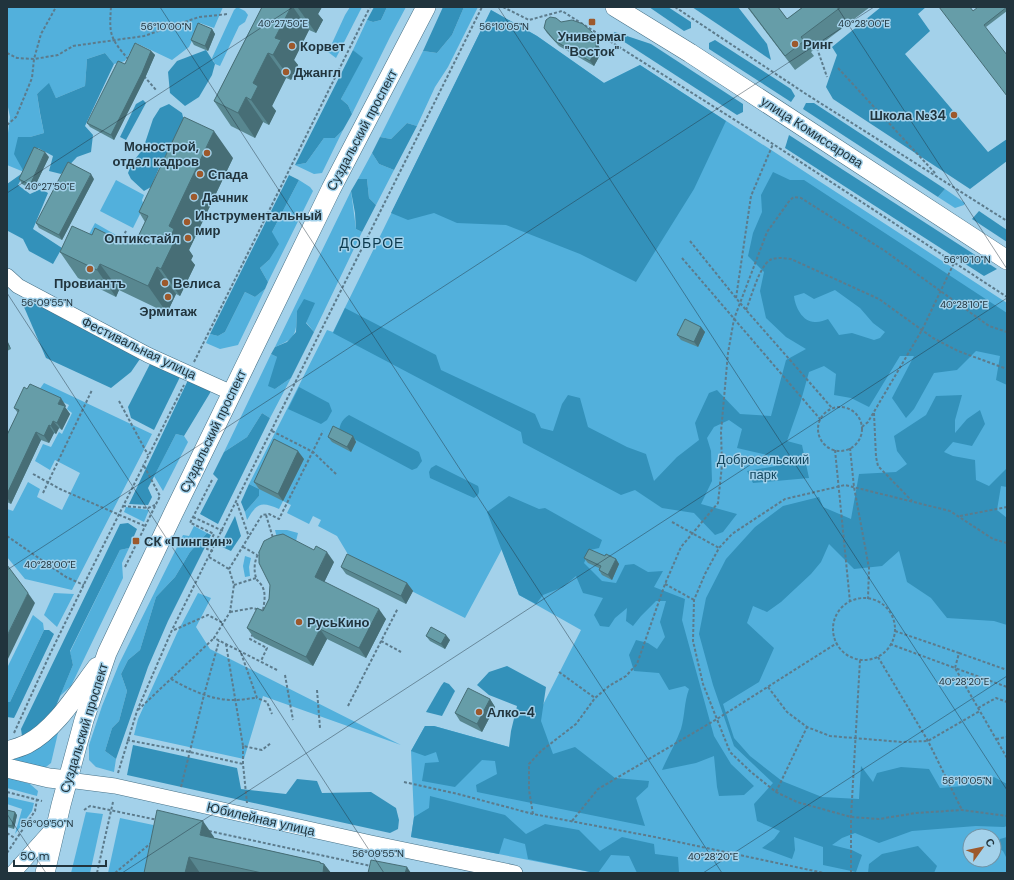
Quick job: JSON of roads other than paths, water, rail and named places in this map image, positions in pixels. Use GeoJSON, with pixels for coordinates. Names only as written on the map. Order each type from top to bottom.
{"type":"FeatureCollection","features":[{"type":"Feature","properties":{"kind":"main road","name":"Суздальский проспект"},"geometry":{"type":"LineString","coordinates":[[45,873],[84,720],[107,653],[331,189],[426,7]]}},
{"type":"Feature","properties":{"kind":"main road","name":"улица Комиссарова"},"geometry":{"type":"LineString","coordinates":[[615,7],[710,66],[1007,260]]}},
{"type":"Feature","properties":{"kind":"main road"},"geometry":{"type":"LineString","coordinates":[[10,742],[27,744],[46,730],[63,712],[107,653]]}},
{"type":"Feature","properties":{"kind":"main road","name":"Юбилейная улица"},"geometry":{"type":"LineString","coordinates":[[7,768],[49,778],[68,780]]}},
{"type":"Feature","properties":{"kind":"street","name":"Фестивальная улица"},"geometry":{"type":"LineString","coordinates":[[7,276],[18,286],[148,355],[232,393]]}},
{"type":"Feature","properties":{"kind":"street","name":"Юбилейная улица"},"geometry":{"type":"LineString","coordinates":[[68,780],[115,786],[392,848],[515,873]]}},
{"type":"Feature","properties":{"kind":"street"},"geometry":{"type":"LineString","coordinates":[[13,873],[56,825]]}},
{"type":"Feature","properties":{"kind":"place","name":"Универмаг \"Восток\""},"geometry":{"type":"Point","coordinates":[592,22]}},
{"type":"Feature","properties":{"kind":"place","name":"Ринг"},"geometry":{"type":"Point","coordinates":[795,44]}},
{"type":"Feature","properties":{"kind":"place","name":"Корвет"},"geometry":{"type":"Point","coordinates":[292,46]}},
{"type":"Feature","properties":{"kind":"place","name":"Джангл"},"geometry":{"type":"Point","coordinates":[286,72]}},
{"type":"Feature","properties":{"kind":"place","name":"Школа №34"},"geometry":{"type":"Point","coordinates":[954,115]}},
{"type":"Feature","properties":{"kind":"place","name":"Монострой, отдел кадров"},"geometry":{"type":"Point","coordinates":[207,153]}},
{"type":"Feature","properties":{"kind":"place","name":"Спада"},"geometry":{"type":"Point","coordinates":[200,174]}},
{"type":"Feature","properties":{"kind":"place","name":"Дачник"},"geometry":{"type":"Point","coordinates":[194,197]}},
{"type":"Feature","properties":{"kind":"place","name":"Инструментальный мир"},"geometry":{"type":"Point","coordinates":[187,222]}},
{"type":"Feature","properties":{"kind":"place","name":"Оптикстайл"},"geometry":{"type":"Point","coordinates":[188,238]}},
{"type":"Feature","properties":{"kind":"place","name":"Провиантъ"},"geometry":{"type":"Point","coordinates":[90,269]}},
{"type":"Feature","properties":{"kind":"place","name":"Велиса"},"geometry":{"type":"Point","coordinates":[165,283]}},
{"type":"Feature","properties":{"kind":"place","name":"Эрмитаж"},"geometry":{"type":"Point","coordinates":[168,297]}},
{"type":"Feature","properties":{"kind":"place","name":"СК «Пингвин»"},"geometry":{"type":"Point","coordinates":[136,541]}},
{"type":"Feature","properties":{"kind":"place","name":"РусьКино"},"geometry":{"type":"Point","coordinates":[299,622]}},
{"type":"Feature","properties":{"kind":"place","name":"Алко-4"},"geometry":{"type":"Point","coordinates":[479,712]}},
{"type":"Feature","properties":{"kind":"district","name":"ДОБРОЕ"},"geometry":{"type":"Point","coordinates":[372,243]}},
{"type":"Feature","properties":{"kind":"park label","name":"Добросельский парк"},"geometry":{"type":"Point","coordinates":[763,466]}}]}
